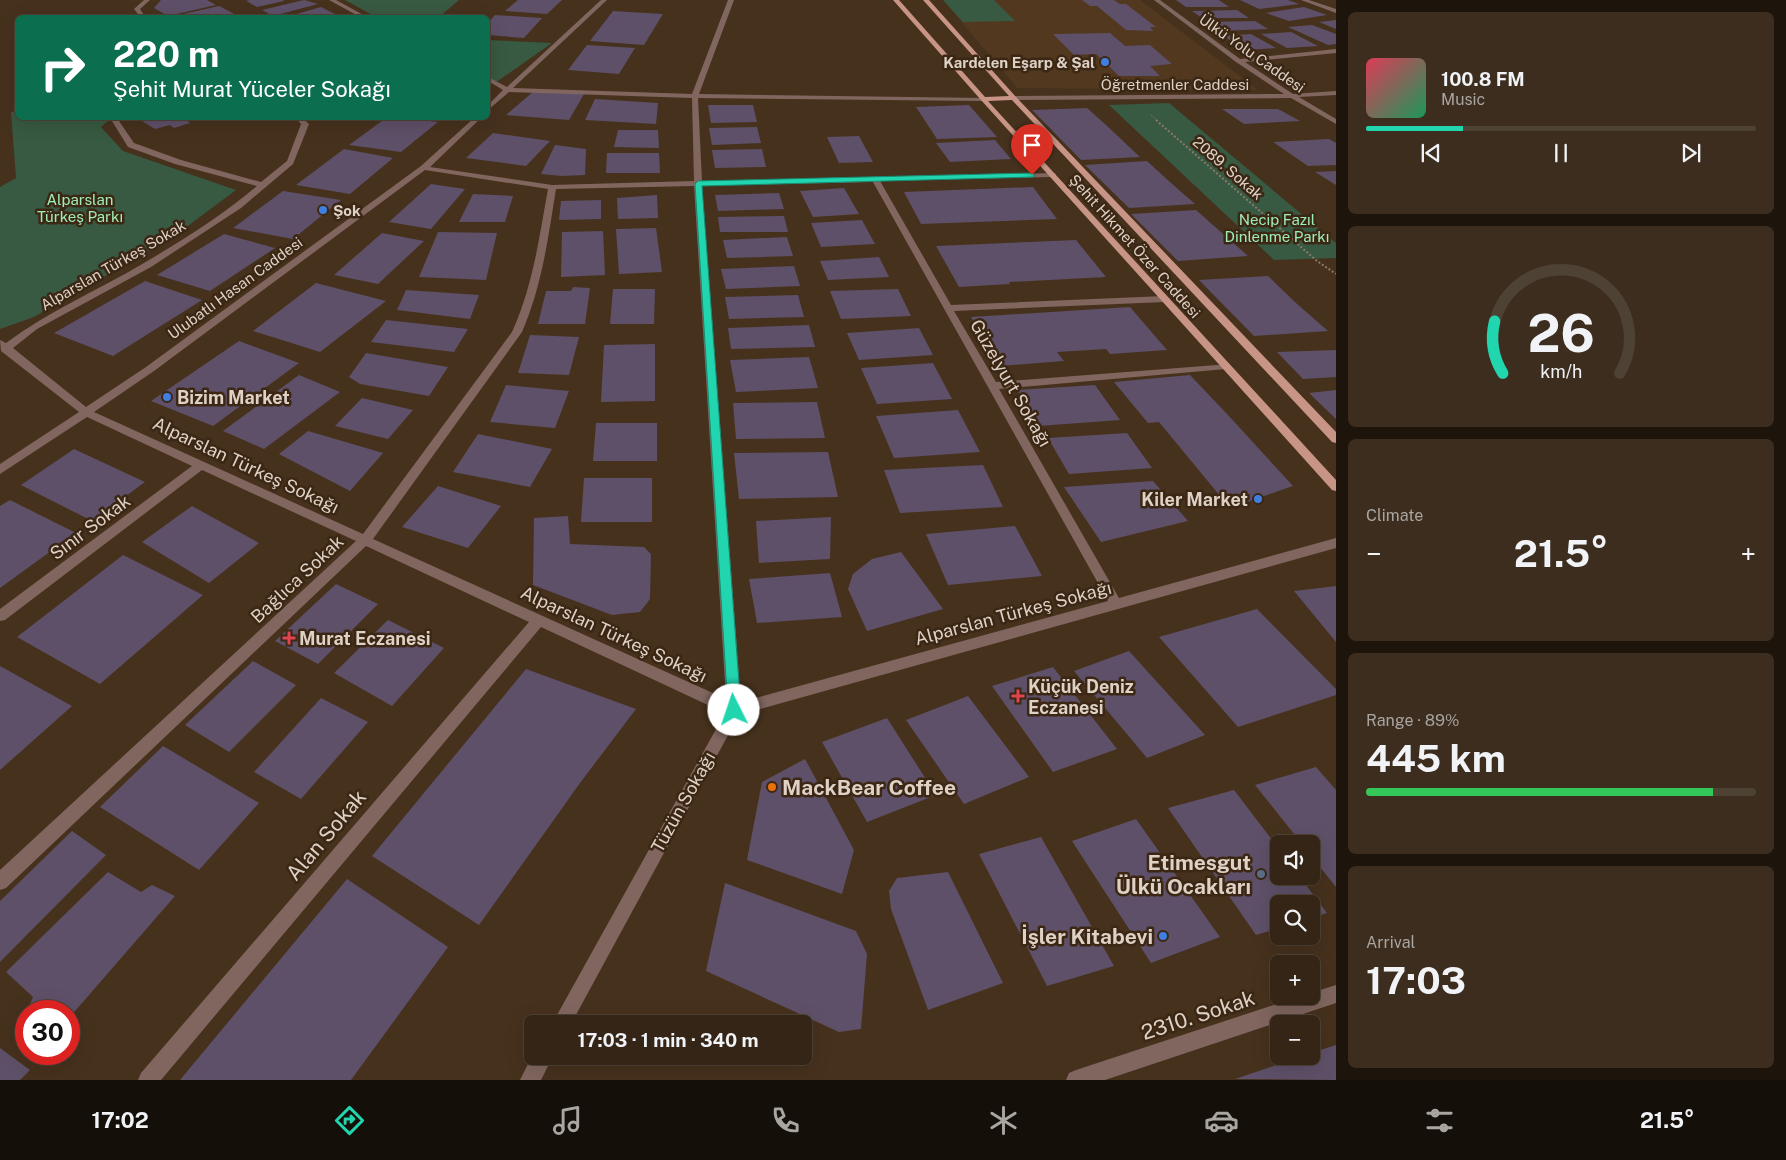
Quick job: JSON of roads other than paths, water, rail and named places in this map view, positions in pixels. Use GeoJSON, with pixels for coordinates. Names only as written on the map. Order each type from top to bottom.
{"type":"FeatureCollection","features":[{"type":"Feature","properties":{"kind":"main road","name":"Şehit Hikmet Özer Caddesi"},"geometry":{"type":"LineString","coordinates":[[896,0],[983,99],[1336,486]]}},
{"type":"Feature","properties":{"kind":"main road","name":"Şehit Hikmet Özer Caddesi"},"geometry":{"type":"LineString","coordinates":[[926,0],[1014,98],[1336,439]]}},
{"type":"Feature","properties":{"kind":"main road"},"geometry":{"type":"LineString","coordinates":[[983,99],[1014,98]]}},
{"type":"Feature","properties":{"kind":"street"},"geometry":{"type":"LineString","coordinates":[[142,15],[137,9],[147,0]]}},
{"type":"Feature","properties":{"kind":"street"},"geometry":{"type":"LineString","coordinates":[[332,0],[361,15]]}},
{"type":"Feature","properties":{"kind":"street"},"geometry":{"type":"LineString","coordinates":[[490,106],[604,0]]}},
{"type":"Feature","properties":{"kind":"street"},"geometry":{"type":"LineString","coordinates":[[731,0],[695,96],[698,184],[734,710]]}},
{"type":"Feature","properties":{"kind":"street","name":"Ülkü Yolu Caddesi"},"geometry":{"type":"LineString","coordinates":[[1156,0],[1289,96],[1336,122]]}},
{"type":"Feature","properties":{"kind":"street"},"geometry":{"type":"LineString","coordinates":[[1304,0],[1336,11]]}},
{"type":"Feature","properties":{"kind":"street"},"geometry":{"type":"LineString","coordinates":[[1238,61],[1336,50]]}},
{"type":"Feature","properties":{"kind":"street"},"geometry":{"type":"LineString","coordinates":[[490,81],[507,90],[695,96],[983,99]]}},
{"type":"Feature","properties":{"kind":"street","name":"Öğretmenler Caddesi"},"geometry":{"type":"LineString","coordinates":[[1014,98],[1289,96],[1336,93]]}},
{"type":"Feature","properties":{"kind":"street"},"geometry":{"type":"LineString","coordinates":[[116,120],[115,121],[131,145],[178,162],[263,185]]}},
{"type":"Feature","properties":{"kind":"street","name":"Alparslan Türkeş Sokak"},"geometry":{"type":"LineString","coordinates":[[2,346],[148,265],[238,206],[290,162],[305,124],[301,120]]}},
{"type":"Feature","properties":{"kind":"street","name":"Ulubatlı Hasan Caddesi"},"geometry":{"type":"LineString","coordinates":[[0,470],[150,369],[424,168],[476,120]]}},
{"type":"Feature","properties":{"kind":"street"},"geometry":{"type":"LineString","coordinates":[[424,168],[552,187],[1052,175]]}},
{"type":"Feature","properties":{"kind":"street","name":"Güzelyurt Sokağı"},"geometry":{"type":"LineString","coordinates":[[875,179],[1116,604]]}},
{"type":"Feature","properties":{"kind":"street","name":"Bağlıca Sokak"},"geometry":{"type":"LineString","coordinates":[[0,882],[365,540],[517,332],[528,308],[535,284],[552,187]]}},
{"type":"Feature","properties":{"kind":"street"},"geometry":{"type":"LineString","coordinates":[[948,308],[1165,299]]}},
{"type":"Feature","properties":{"kind":"street","name":"Alparslan Türkeş Sokağı"},"geometry":{"type":"LineString","coordinates":[[2,346],[86,412],[734,710],[1336,543]]}},
{"type":"Feature","properties":{"kind":"street"},"geometry":{"type":"LineString","coordinates":[[992,386],[1226,366]]}},
{"type":"Feature","properties":{"kind":"street","name":"Sınır Sokak"},"geometry":{"type":"LineString","coordinates":[[0,616],[201,465]]}},
{"type":"Feature","properties":{"kind":"street","name":"Alan Sokak"},"geometry":{"type":"LineString","coordinates":[[148,1080],[539,620]]}},
{"type":"Feature","properties":{"kind":"street","name":"Tüzün Sokağı"},"geometry":{"type":"LineString","coordinates":[[566,1015],[734,710]]}},
{"type":"Feature","properties":{"kind":"street","name":"2310. Sokak"},"geometry":{"type":"LineString","coordinates":[[1076,1080],[1336,994]]}},
{"type":"Feature","properties":{"kind":"street"},"geometry":{"type":"LineString","coordinates":[[530,1080],[538,1065]]}},
{"type":"Feature","properties":{"kind":"place","name":"Kardelen Eşarp & Şal"},"geometry":{"type":"Point","coordinates":[1105,62]}},
{"type":"Feature","properties":{"kind":"place","name":"Şok"},"geometry":{"type":"Point","coordinates":[323,210]}},
{"type":"Feature","properties":{"kind":"place","name":"Bizim Market"},"geometry":{"type":"Point","coordinates":[167,397]}},
{"type":"Feature","properties":{"kind":"place","name":"Kiler Market"},"geometry":{"type":"Point","coordinates":[1258,499]}},
{"type":"Feature","properties":{"kind":"place","name":"Murat Eczanesi"},"geometry":{"type":"Point","coordinates":[289,638]}},
{"type":"Feature","properties":{"kind":"place","name":"Küçük Deniz Eczanesi"},"geometry":{"type":"Point","coordinates":[1018,696]}},
{"type":"Feature","properties":{"kind":"place","name":"MackBear Coffee"},"geometry":{"type":"Point","coordinates":[772,787]}},
{"type":"Feature","properties":{"kind":"place","name":"Etimesgut Ülkü Ocakları"},"geometry":{"type":"Point","coordinates":[1261,874]}},
{"type":"Feature","properties":{"kind":"place","name":"İşler Kitabevi"},"geometry":{"type":"Point","coordinates":[1163,936]}},
{"type":"Feature","properties":{"kind":"park label","name":"Alparslan Türkeş Parkı"},"geometry":{"type":"Point","coordinates":[80,208]}},
{"type":"Feature","properties":{"kind":"park label","name":"Necip Fazıl Dinlenme Parkı"},"geometry":{"type":"Point","coordinates":[1277,228]}}]}
